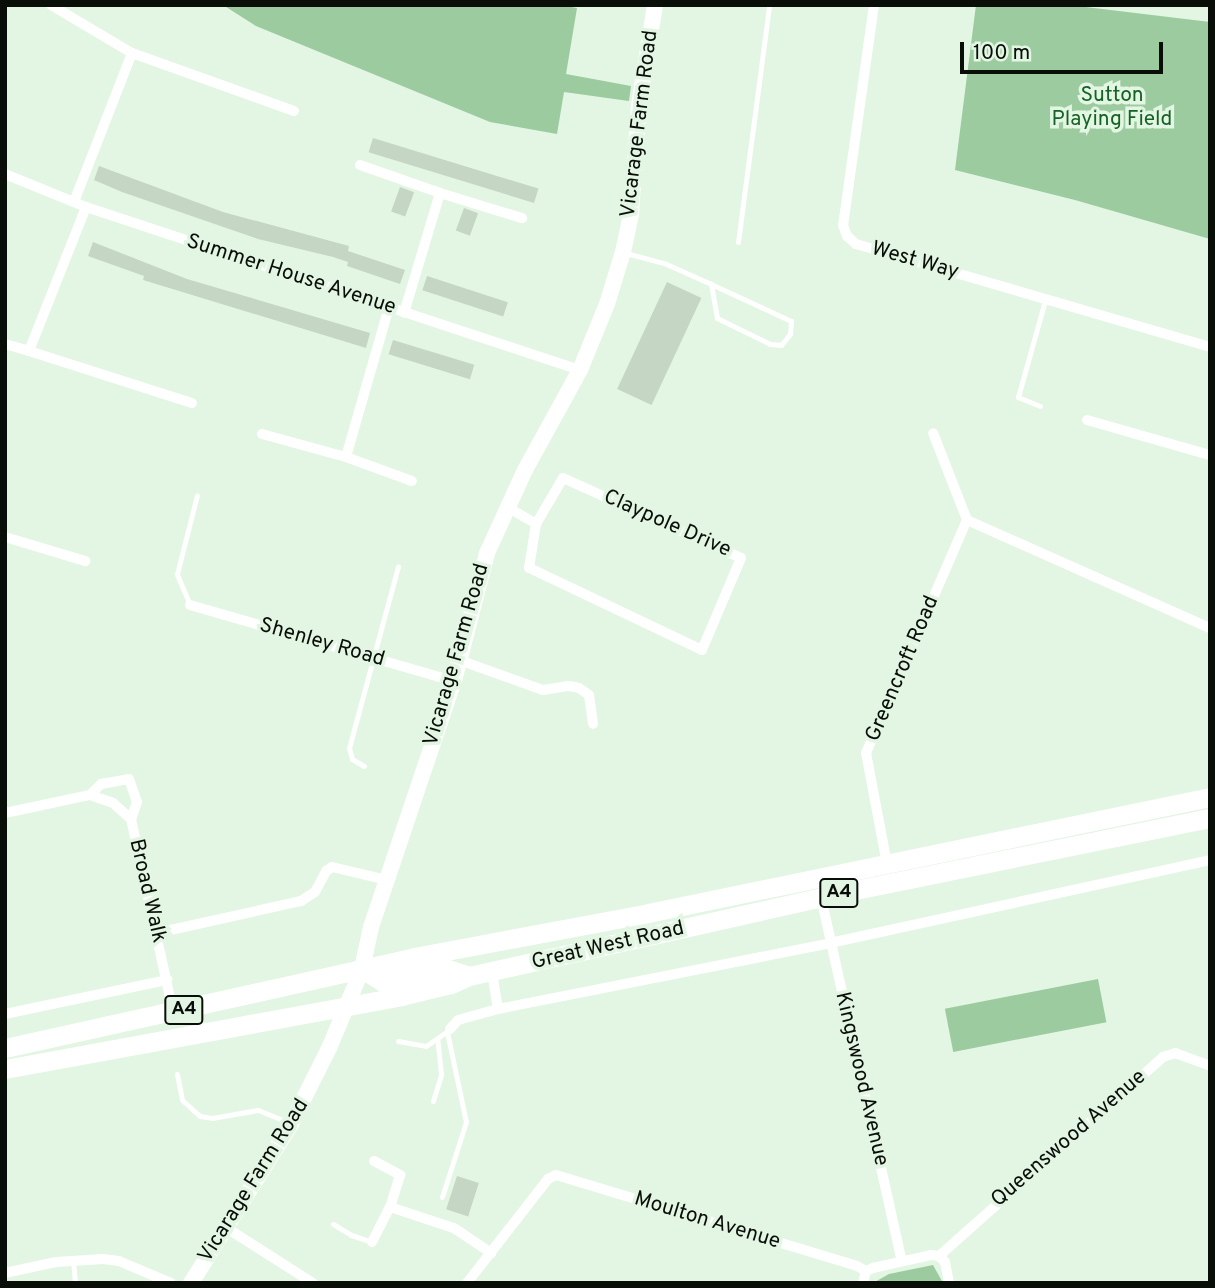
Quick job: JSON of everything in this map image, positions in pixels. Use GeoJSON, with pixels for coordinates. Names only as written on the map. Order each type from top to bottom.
{"type":"FeatureCollection","features":[{"type":"Feature","properties":{"kind":"highway","name":"Great West Road"},"geometry":{"type":"LineString","coordinates":[[5,1048],[173,1013],[362,969],[1210,797]]}},
{"type":"Feature","properties":{"kind":"highway","name":"Great West Road"},"geometry":{"type":"LineString","coordinates":[[5,1069],[426,990],[469,976],[821,897],[1210,818]]}},
{"type":"Feature","properties":{"kind":"highway","name":"A4"},"geometry":{"type":"LineString","coordinates":[[362,969],[383,982],[448,969],[469,976]]}},
{"type":"Feature","properties":{"kind":"street"},"geometry":{"type":"LineString","coordinates":[[51,5],[132,53],[295,111]]}},
{"type":"Feature","properties":{"kind":"street","name":"Vicarage Farm Road"},"geometry":{"type":"LineString","coordinates":[[191,1283],[312,1086],[362,969],[371,927],[454,681],[486,553],[507,507],[580,370],[607,304],[623,252],[631,213],[639,105],[655,5]]}},
{"type":"Feature","properties":{"kind":"street","name":"West Way"},"geometry":{"type":"LineString","coordinates":[[874,5],[843,225],[847,236],[856,244],[1210,347]]}},
{"type":"Feature","properties":{"kind":"street"},"geometry":{"type":"LineString","coordinates":[[74,202],[132,53]]}},
{"type":"Feature","properties":{"kind":"street"},"geometry":{"type":"LineString","coordinates":[[360,165],[522,218]]}},
{"type":"Feature","properties":{"kind":"street","name":"Summer House Avenue"},"geometry":{"type":"LineString","coordinates":[[5,174],[86,207],[580,370]]}},
{"type":"Feature","properties":{"kind":"street"},"geometry":{"type":"LineString","coordinates":[[404,313],[440,193]]}},
{"type":"Feature","properties":{"kind":"street"},"geometry":{"type":"LineString","coordinates":[[29,351],[86,207]]}},
{"type":"Feature","properties":{"kind":"street"},"geometry":{"type":"LineString","coordinates":[[346,457],[389,307]]}},
{"type":"Feature","properties":{"kind":"street"},"geometry":{"type":"LineString","coordinates":[[5,344],[192,403]]}},
{"type":"Feature","properties":{"kind":"street"},"geometry":{"type":"LineString","coordinates":[[1087,420],[1210,455]]}},
{"type":"Feature","properties":{"kind":"street"},"geometry":{"type":"LineString","coordinates":[[933,433],[967,520],[1210,628]]}},
{"type":"Feature","properties":{"kind":"street"},"geometry":{"type":"LineString","coordinates":[[262,434],[346,457],[412,481]]}},
{"type":"Feature","properties":{"kind":"street","name":"Claypole Drive"},"geometry":{"type":"LineString","coordinates":[[563,478],[741,558],[702,650],[529,568],[536,524],[563,478]]}},
{"type":"Feature","properties":{"kind":"street"},"geometry":{"type":"LineString","coordinates":[[507,507],[536,524]]}},
{"type":"Feature","properties":{"kind":"street","name":"Greencroft Road"},"geometry":{"type":"LineString","coordinates":[[887,864],[866,753],[967,520]]}},
{"type":"Feature","properties":{"kind":"street"},"geometry":{"type":"LineString","coordinates":[[5,537],[85,561]]}},
{"type":"Feature","properties":{"kind":"street","name":"Shenley Road"},"geometry":{"type":"LineString","coordinates":[[190,605],[454,681]]}},
{"type":"Feature","properties":{"kind":"street"},"geometry":{"type":"LineString","coordinates":[[459,660],[543,690],[569,685],[579,688],[589,695],[593,724]]}},
{"type":"Feature","properties":{"kind":"street"},"geometry":{"type":"LineString","coordinates":[[5,813],[90,794],[101,784],[129,779],[137,802],[131,819]]}},
{"type":"Feature","properties":{"kind":"street","name":"Broad Walk"},"geometry":{"type":"LineString","coordinates":[[90,794],[113,803],[131,819],[173,1013]]}},
{"type":"Feature","properties":{"kind":"street"},"geometry":{"type":"LineString","coordinates":[[448,1030],[458,1020],[498,1009],[830,943],[1210,860]]}},
{"type":"Feature","properties":{"kind":"street"},"geometry":{"type":"LineString","coordinates":[[157,933],[301,901],[315,892],[326,871],[332,867],[387,880]]}},
{"type":"Feature","properties":{"kind":"street","name":"Kingswood Avenue"},"geometry":{"type":"LineString","coordinates":[[821,897],[902,1261]]}},
{"type":"Feature","properties":{"kind":"street"},"geometry":{"type":"LineString","coordinates":[[492,972],[498,1009]]}},
{"type":"Feature","properties":{"kind":"street"},"geometry":{"type":"LineString","coordinates":[[5,1014],[167,980]]}},
{"type":"Feature","properties":{"kind":"street","name":"Queenswood Avenue"},"geometry":{"type":"LineString","coordinates":[[939,1256],[1163,1057],[1175,1053],[1210,1066]]}},
{"type":"Feature","properties":{"kind":"street"},"geometry":{"type":"LineString","coordinates":[[372,1242],[390,1207],[400,1175],[374,1161]]}},
{"type":"Feature","properties":{"kind":"street","name":"Moulton Avenue"},"geometry":{"type":"LineString","coordinates":[[491,1254],[548,1179],[556,1175],[857,1266],[865,1277],[902,1261],[939,1256]]}},
{"type":"Feature","properties":{"kind":"street"},"geometry":{"type":"LineString","coordinates":[[390,1207],[454,1228],[491,1254],[467,1283]]}},
{"type":"Feature","properties":{"kind":"street"},"geometry":{"type":"LineString","coordinates":[[225,1227],[313,1283]]}},
{"type":"Feature","properties":{"kind":"street"},"geometry":{"type":"LineString","coordinates":[[939,1256],[945,1262],[949,1283]]}},
{"type":"Feature","properties":{"kind":"street"},"geometry":{"type":"LineString","coordinates":[[5,1273],[73,1261],[119,1261],[171,1283]]}},
{"type":"Feature","properties":{"kind":"lane"},"geometry":{"type":"LineString","coordinates":[[738,242],[769,5]]}},
{"type":"Feature","properties":{"kind":"lane"},"geometry":{"type":"LineString","coordinates":[[623,252],[664,263],[711,284],[791,321],[790,334],[781,345],[770,344],[718,318],[711,284]]}},
{"type":"Feature","properties":{"kind":"lane"},"geometry":{"type":"LineString","coordinates":[[1040,406],[1018,397],[1045,300]]}},
{"type":"Feature","properties":{"kind":"lane"},"geometry":{"type":"LineString","coordinates":[[190,605],[177,574],[197,495]]}},
{"type":"Feature","properties":{"kind":"lane"},"geometry":{"type":"LineString","coordinates":[[364,766],[352,760],[349,748],[398,567]]}},
{"type":"Feature","properties":{"kind":"lane"},"geometry":{"type":"LineString","coordinates":[[398,1041],[426,1046],[448,1030],[466,1122],[442,1197]]}},
{"type":"Feature","properties":{"kind":"lane"},"geometry":{"type":"LineString","coordinates":[[433,1101],[441,1074],[437,1038]]}},
{"type":"Feature","properties":{"kind":"lane"},"geometry":{"type":"LineString","coordinates":[[177,1074],[182,1100],[200,1116],[212,1118],[258,1110],[291,1124]]}},
{"type":"Feature","properties":{"kind":"lane"},"geometry":{"type":"LineString","coordinates":[[333,1224],[351,1235],[372,1242]]}},
{"type":"Feature","properties":{"kind":"lane"},"geometry":{"type":"LineString","coordinates":[[73,1261],[75,1283]]}},
{"type":"Feature","properties":{"kind":"green space"},"geometry":{"type":"Polygon","coordinates":[[[223,5],[559,5],[577,8],[566,74],[631,86],[629,101],[564,92],[557,134],[490,122],[256,26],[223,5]]]}},
{"type":"Feature","properties":{"kind":"green space","name":"Sutton Playing Field"},"geometry":{"type":"Polygon","coordinates":[[[976,5],[1069,5],[1210,22],[1210,239],[1075,200],[955,170],[976,5]]]}},
{"type":"Feature","properties":{"kind":"green space"},"geometry":{"type":"Polygon","coordinates":[[[1098,979],[1106,1022],[953,1052],[945,1009],[1098,979]]]}},
{"type":"Feature","properties":{"kind":"green space"},"geometry":{"type":"Polygon","coordinates":[[[933,1265],[943,1283],[873,1283],[889,1274],[933,1265]]]}},
{"type":"Feature","properties":{"kind":"building"},"geometry":{"type":"Polygon","coordinates":[[[373,138],[538,189],[534,203],[369,152],[373,138]]]}},
{"type":"Feature","properties":{"kind":"building"},"geometry":{"type":"Polygon","coordinates":[[[99,166],[223,212],[349,246],[348,251],[405,270],[400,284],[347,266],[348,262],[333,257],[258,239],[122,192],[94,180],[99,166]]]}},
{"type":"Feature","properties":{"kind":"building"},"geometry":{"type":"Polygon","coordinates":[[[400,187],[414,192],[405,217],[391,211],[400,187]]]}},
{"type":"Feature","properties":{"kind":"building"},"geometry":{"type":"Polygon","coordinates":[[[464,208],[478,213],[470,236],[456,231],[464,208]]]}},
{"type":"Feature","properties":{"kind":"building"},"geometry":{"type":"Polygon","coordinates":[[[93,242],[187,279],[370,333],[366,348],[143,280],[144,276],[88,256],[93,242]]]}},
{"type":"Feature","properties":{"kind":"building"},"geometry":{"type":"Polygon","coordinates":[[[427,276],[508,302],[503,317],[422,290],[427,276]]]}},
{"type":"Feature","properties":{"kind":"building"},"geometry":{"type":"Polygon","coordinates":[[[667,282],[701,298],[652,405],[617,389],[667,282]]]}},
{"type":"Feature","properties":{"kind":"building"},"geometry":{"type":"Polygon","coordinates":[[[393,340],[474,365],[470,379],[389,354],[393,340]]]}},
{"type":"Feature","properties":{"kind":"building"},"geometry":{"type":"Polygon","coordinates":[[[457,1176],[479,1183],[468,1216],[446,1209],[457,1176]]]}}]}
